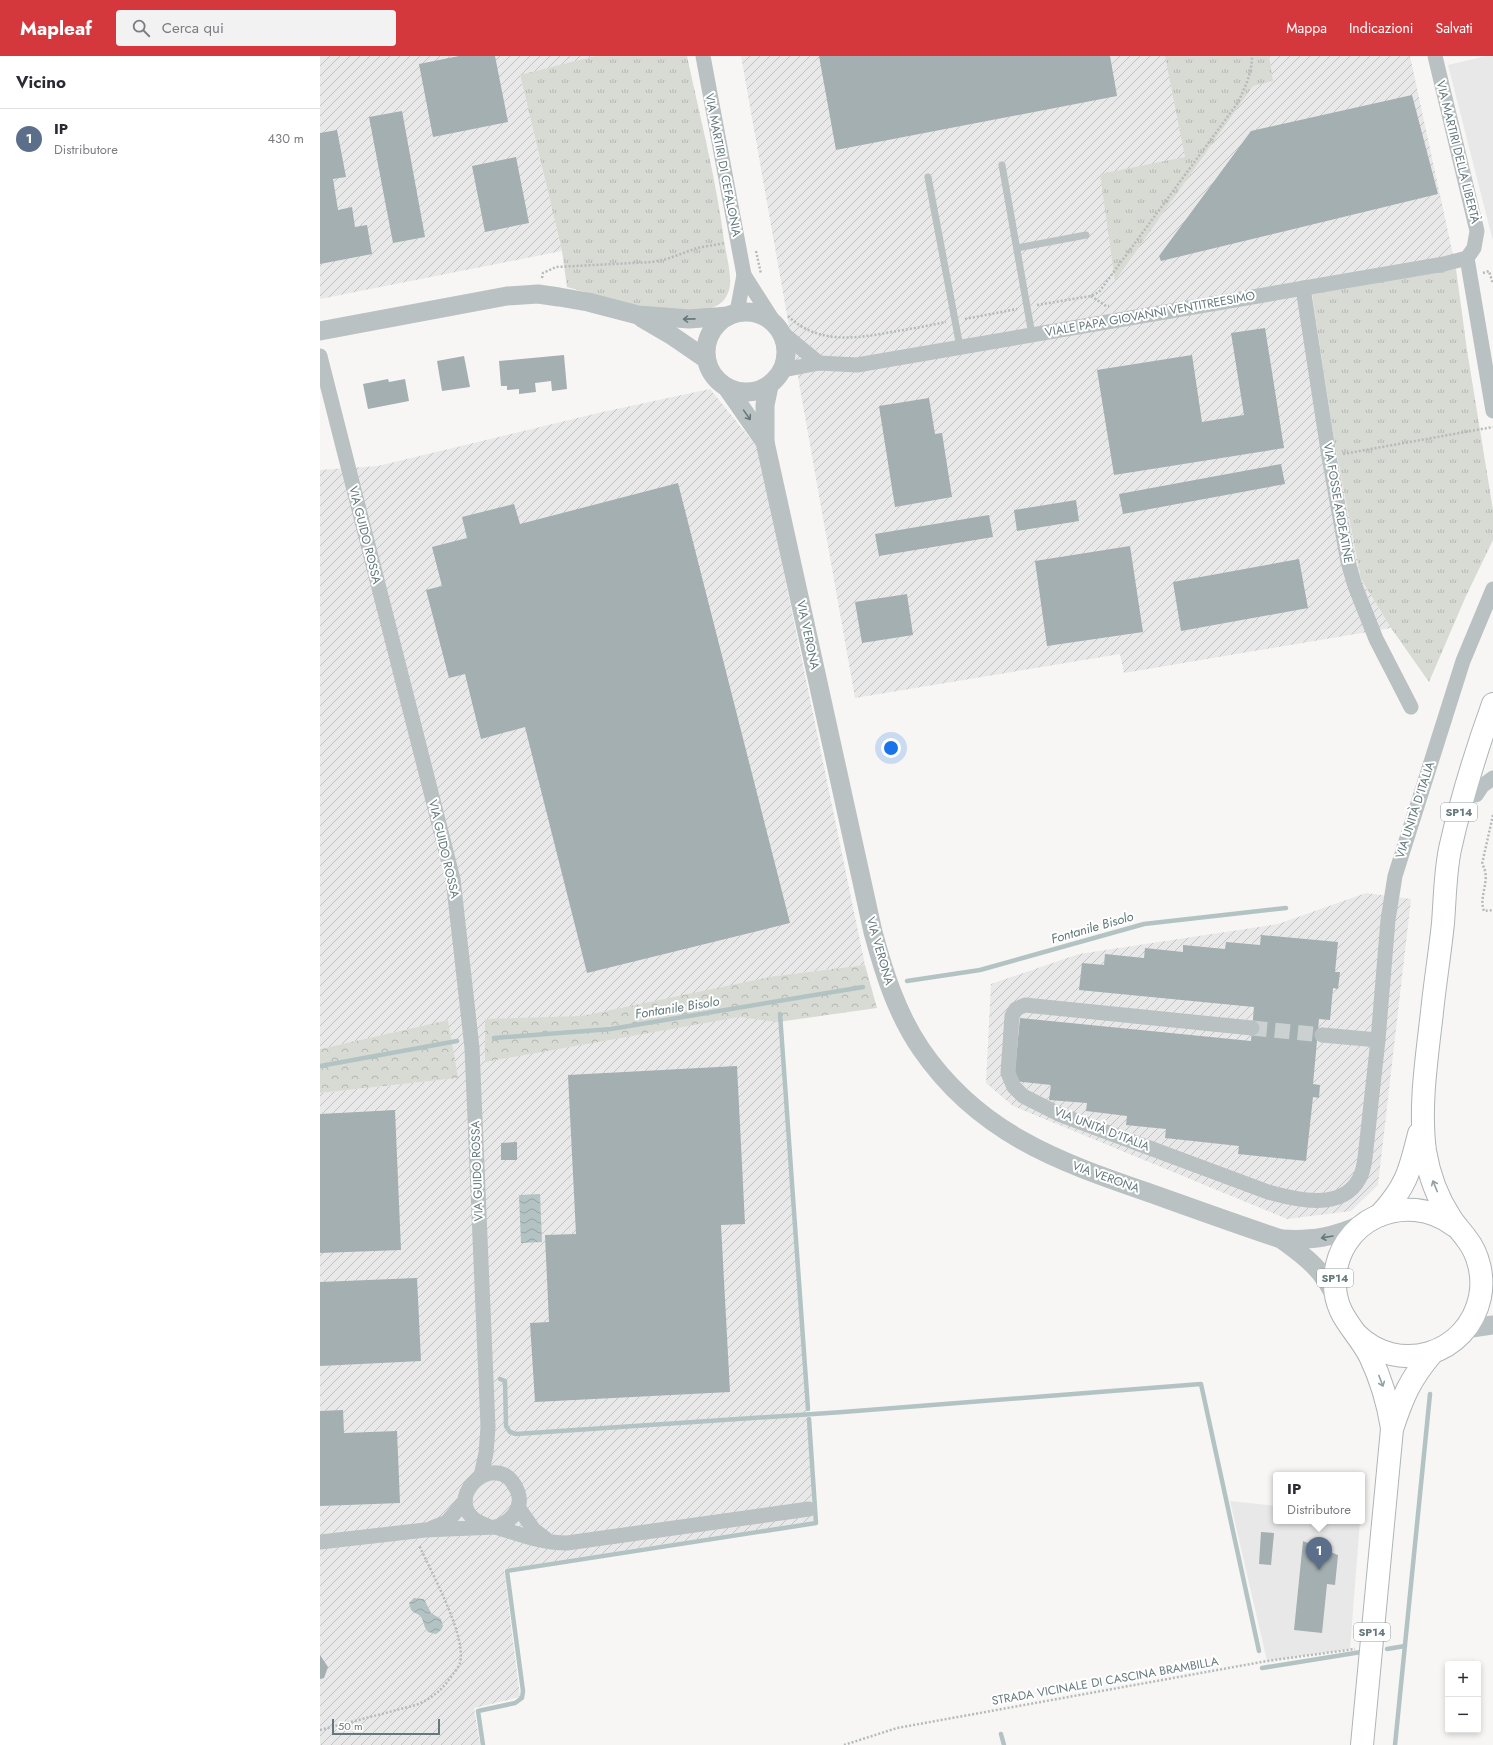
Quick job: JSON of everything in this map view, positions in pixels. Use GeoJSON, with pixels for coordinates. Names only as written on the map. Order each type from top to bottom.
{"type":"FeatureCollection","features":[{"type":"Feature","properties":{"kind":"main road","name":"SP14"},"geometry":{"type":"LineString","coordinates":[[1356,1334],[1375,1349],[1393,1355],[1412,1356],[1433,1352],[1452,1342],[1465,1329],[1474,1315],[1480,1296],[1482,1284],[1480,1268],[1474,1250],[1444,1208],[1431,1178],[1426,1153],[1423,1121],[1431,1018],[1443,923],[1450,850],[1468,780],[1493,704]]}},
{"type":"Feature","properties":{"kind":"main road","name":"SP14"},"geometry":{"type":"LineString","coordinates":[[1443,923],[1460,863],[1476,795],[1493,741]]}},
{"type":"Feature","properties":{"kind":"main road","name":"SP14"},"geometry":{"type":"LineString","coordinates":[[1392,1430],[1382,1385],[1367,1351],[1345,1320],[1338,1303],[1335,1279],[1338,1261],[1347,1242],[1397,1195],[1407,1178],[1423,1121]]}},
{"type":"Feature","properties":{"kind":"main road","name":"SP14"},"geometry":{"type":"LineString","coordinates":[[1372,1219],[1402,1209],[1423,1210],[1443,1218],[1461,1232]]}},
{"type":"Feature","properties":{"kind":"main road","name":"SP14"},"geometry":{"type":"LineString","coordinates":[[1362,1745],[1392,1430],[1410,1382],[1433,1352]]}},
{"type":"Feature","properties":{"kind":"street","name":"VIA MARTIRI DI CEFALONIA"},"geometry":{"type":"LineString","coordinates":[[703,56],[744,275],[732,314]]}},
{"type":"Feature","properties":{"kind":"street","name":"VIA MARTIRI DELLA LIBERTÀ"},"geometry":{"type":"LineString","coordinates":[[1434,56],[1477,231],[1471,253]]}},
{"type":"Feature","properties":{"kind":"street","name":"VIALE PAPA GIOVANNI VENTITREESIMO"},"geometry":{"type":"LineString","coordinates":[[782,370],[819,363],[857,365],[1444,264],[1471,253]]}},
{"type":"Feature","properties":{"kind":"street"},"geometry":{"type":"LineString","coordinates":[[1471,253],[1493,411]]}},
{"type":"Feature","properties":{"kind":"street","name":"VIA MARTIRI DI CEFALONIA"},"geometry":{"type":"LineString","coordinates":[[744,275],[780,322]]}},
{"type":"Feature","properties":{"kind":"street","name":"VIA FOSSE ARDEATINE"},"geometry":{"type":"LineString","coordinates":[[1303,288],[1329,457],[1348,562],[1355,586],[1376,639],[1411,707]]}},
{"type":"Feature","properties":{"kind":"street"},"geometry":{"type":"LineString","coordinates":[[320,331],[507,296],[538,294],[588,302],[638,316],[689,319],[750,312],[763,315],[780,322],[819,363]]}},
{"type":"Feature","properties":{"kind":"street"},"geometry":{"type":"LineString","coordinates":[[732,314],[717,324],[710,334],[706,346],[706,359],[710,371],[718,381],[728,389],[738,392],[749,393],[759,391],[769,386],[777,379],[786,361],[787,350],[780,322]]}},
{"type":"Feature","properties":{"kind":"street"},"geometry":{"type":"LineString","coordinates":[[638,316],[671,335],[706,359]]}},
{"type":"Feature","properties":{"kind":"street","name":"VIA GUIDO ROSSA"},"geometry":{"type":"LineString","coordinates":[[320,356],[453,879],[472,1048],[488,1427]]}},
{"type":"Feature","properties":{"kind":"street","name":"VIA VERONA"},"geometry":{"type":"LineString","coordinates":[[769,386],[765,405],[765,442],[873,932],[892,992],[917,1043],[940,1073],[979,1112],[1002,1129],[1036,1149],[1093,1174],[1281,1239],[1308,1258],[1318,1269],[1330,1285],[1338,1303]]}},
{"type":"Feature","properties":{"kind":"street","name":"VIA VERONA"},"geometry":{"type":"LineString","coordinates":[[728,389],[765,442]]}},
{"type":"Feature","properties":{"kind":"street","name":"VIA UNITÀ D'ITALIA"},"geometry":{"type":"LineString","coordinates":[[1252,1028],[1025,1005],[1016,1009],[1012,1016],[1008,1073],[1014,1087],[1023,1096],[1061,1115],[1268,1192],[1298,1199],[1324,1200],[1346,1193],[1353,1187],[1361,1174],[1365,1158],[1378,1040],[1388,920],[1397,865],[1463,661],[1493,589]]}},
{"type":"Feature","properties":{"kind":"street"},"geometry":{"type":"LineString","coordinates":[[1476,795],[1482,786],[1493,778]]}},
{"type":"Feature","properties":{"kind":"street"},"geometry":{"type":"LineString","coordinates":[[1322,1035],[1378,1040]]}},
{"type":"Feature","properties":{"kind":"street","name":"VIA VERONA"},"geometry":{"type":"LineString","coordinates":[[1281,1239],[1301,1240],[1325,1238],[1341,1234],[1372,1219]]}},
{"type":"Feature","properties":{"kind":"street"},"geometry":{"type":"LineString","coordinates":[[1480,1268],[1486,1284],[1493,1294]]}},
{"type":"Feature","properties":{"kind":"street"},"geometry":{"type":"LineString","coordinates":[[1465,1329],[1493,1325]]}},
{"type":"Feature","properties":{"kind":"street"},"geometry":{"type":"LineString","coordinates":[[488,1427],[495,1457],[502,1475]]}},
{"type":"Feature","properties":{"kind":"street"},"geometry":{"type":"LineString","coordinates":[[481,1476],[486,1453],[488,1427]]}},
{"type":"Feature","properties":{"kind":"street"},"geometry":{"type":"LineString","coordinates":[[421,1530],[451,1530],[492,1527],[510,1520],[518,1507],[518,1492],[509,1479],[494,1473],[481,1476],[470,1484],[466,1493],[466,1502],[472,1518],[479,1524],[492,1527],[522,1535],[548,1541],[567,1543],[809,1509]]}},
{"type":"Feature","properties":{"kind":"street"},"geometry":{"type":"LineString","coordinates":[[320,1542],[421,1530],[439,1526],[447,1522],[466,1502]]}},
{"type":"Feature","properties":{"kind":"street"},"geometry":{"type":"LineString","coordinates":[[518,1507],[534,1530],[548,1541]]}},
{"type":"Feature","properties":{"kind":"lane"},"geometry":{"type":"LineString","coordinates":[[1002,165],[1032,335]]}},
{"type":"Feature","properties":{"kind":"lane"},"geometry":{"type":"LineString","coordinates":[[928,177],[960,347]]}},
{"type":"Feature","properties":{"kind":"lane"},"geometry":{"type":"LineString","coordinates":[[1017,248],[1086,235]]}},
{"type":"Feature","properties":{"kind":"path"},"geometry":{"type":"LineString","coordinates":[[780,322],[831,338],[849,339],[1091,296],[1099,292],[1237,104],[1247,84],[1252,64],[1252,56]]}},
{"type":"Feature","properties":{"kind":"path"},"geometry":{"type":"LineString","coordinates":[[538,294],[543,274],[556,267],[652,262],[667,259],[698,248],[753,239],[762,276]]}},
{"type":"Feature","properties":{"kind":"path"},"geometry":{"type":"LineString","coordinates":[[1329,457],[1493,427]]}},
{"type":"Feature","properties":{"kind":"path"},"geometry":{"type":"LineString","coordinates":[[1493,815],[1482,864],[1486,870],[1486,884],[1482,904],[1484,911],[1493,910]]}},
{"type":"Feature","properties":{"kind":"path"},"geometry":{"type":"LineString","coordinates":[[320,1730],[416,1705],[427,1700],[445,1685],[459,1664],[460,1655],[456,1627],[419,1545],[421,1530]]}},
{"type":"Feature","properties":{"kind":"path","name":"STRADA VICINALE DI CASCINA BRAMBILLA"},"geometry":{"type":"LineString","coordinates":[[844,1745],[896,1728],[1267,1661],[1371,1646]]}},
{"type":"Feature","properties":{"kind":"shaded area"},"geometry":{"type":"Polygon","coordinates":[[[320,56],[595,56],[520,76],[562,251],[320,299],[320,56]]]}},
{"type":"Feature","properties":{"kind":"shaded area"},"geometry":{"type":"Polygon","coordinates":[[[741,56],[1410,56],[1456,269],[1312,294],[1334,440],[1361,579],[1391,628],[1124,673],[1120,654],[855,698],[741,56]]]}},
{"type":"Feature","properties":{"kind":"shaded area"},"geometry":{"type":"Polygon","coordinates":[[[1486,56],[1493,56],[1493,241],[1448,65],[1486,56]]]}},
{"type":"Feature","properties":{"kind":"shaded area"},"geometry":{"type":"Polygon","coordinates":[[[710,389],[758,448],[865,965],[775,976],[815,1521],[504,1569],[520,1697],[474,1708],[480,1745],[320,1745],[320,1093],[457,1078],[448,1020],[320,1049],[320,470],[378,466],[598,413],[710,389]]]}},
{"type":"Feature","properties":{"kind":"shaded area"},"geometry":{"type":"Polygon","coordinates":[[[1366,893],[1411,899],[1378,1185],[1351,1211],[1287,1219],[1013,1106],[986,1083],[991,984],[1079,954],[1278,924],[1366,893]]]}},
{"type":"Feature","properties":{"kind":"shaded area"},"geometry":{"type":"Polygon","coordinates":[[[1230,1501],[1273,1506],[1273,1524],[1360,1524],[1350,1649],[1267,1661],[1230,1501]]]}},
{"type":"Feature","properties":{"kind":"green space"},"geometry":{"type":"Polygon","coordinates":[[[595,56],[687,56],[717,194],[729,268],[729,291],[725,299],[718,305],[704,310],[665,310],[622,302],[567,287],[562,251],[520,75],[595,56]]]}},
{"type":"Feature","properties":{"kind":"green space"},"geometry":{"type":"Polygon","coordinates":[[[1165,56],[1269,56],[1273,81],[1253,86],[1115,281],[1100,174],[1185,157],[1165,56]]]}},
{"type":"Feature","properties":{"kind":"green space"},"geometry":{"type":"Polygon","coordinates":[[[1456,269],[1467,350],[1493,510],[1493,540],[1466,596],[1429,682],[1391,628],[1361,579],[1334,440],[1312,294],[1456,269]]]}},
{"type":"Feature","properties":{"kind":"green space"},"geometry":{"type":"Polygon","coordinates":[[[865,965],[877,1008],[778,1022],[739,1017],[485,1062],[485,1019],[582,1016],[775,976],[865,965]]]}},
{"type":"Feature","properties":{"kind":"green space"},"geometry":{"type":"Polygon","coordinates":[[[448,1020],[458,1078],[320,1093],[320,1049],[448,1020]]]}},
{"type":"Feature","properties":{"kind":"water"},"geometry":{"type":"Polygon","coordinates":[[[540,1194],[542,1242],[521,1243],[519,1195],[540,1194]]]}},
{"type":"Feature","properties":{"kind":"water"},"geometry":{"type":"Polygon","coordinates":[[[414,1598],[424,1599],[431,1613],[441,1619],[443,1626],[436,1634],[428,1632],[421,1616],[411,1610],[409,1603],[414,1598]]]}},
{"type":"Feature","properties":{"kind":"building"},"geometry":{"type":"Polygon","coordinates":[[[459,56],[495,56],[508,122],[433,137],[419,64],[459,56]]]}},
{"type":"Feature","properties":{"kind":"building"},"geometry":{"type":"Polygon","coordinates":[[[819,56],[1110,56],[1117,96],[836,150],[819,56]]]}},
{"type":"Feature","properties":{"kind":"building"},"geometry":{"type":"Polygon","coordinates":[[[1412,95],[1438,194],[1161,261],[1159,256],[1251,131],[1412,95]]]}},
{"type":"Feature","properties":{"kind":"building"},"geometry":{"type":"Polygon","coordinates":[[[402,111],[425,237],[393,243],[369,117],[402,111]]]}},
{"type":"Feature","properties":{"kind":"building"},"geometry":{"type":"Polygon","coordinates":[[[337,130],[346,177],[333,179],[338,210],[352,207],[355,227],[367,225],[372,254],[320,264],[320,133],[337,130]]]}},
{"type":"Feature","properties":{"kind":"building"},"geometry":{"type":"Polygon","coordinates":[[[516,157],[529,223],[485,232],[472,166],[516,157]]]}},
{"type":"Feature","properties":{"kind":"building"},"geometry":{"type":"Polygon","coordinates":[[[1265,328],[1284,448],[1114,475],[1097,370],[1192,355],[1202,422],[1244,415],[1231,333],[1265,328]]]}},
{"type":"Feature","properties":{"kind":"building"},"geometry":{"type":"Polygon","coordinates":[[[564,355],[567,389],[552,391],[551,381],[535,383],[536,392],[519,394],[519,389],[507,390],[507,386],[501,386],[499,361],[564,355]]]}},
{"type":"Feature","properties":{"kind":"building"},"geometry":{"type":"Polygon","coordinates":[[[464,356],[470,387],[442,391],[437,361],[464,356]]]}},
{"type":"Feature","properties":{"kind":"building"},"geometry":{"type":"Polygon","coordinates":[[[388,379],[389,382],[405,379],[409,401],[368,409],[363,384],[388,379]]]}},
{"type":"Feature","properties":{"kind":"building"},"geometry":{"type":"Polygon","coordinates":[[[929,398],[935,434],[942,433],[952,497],[895,507],[879,406],[929,398]]]}},
{"type":"Feature","properties":{"kind":"building"},"geometry":{"type":"Polygon","coordinates":[[[1281,464],[1285,484],[1123,514],[1119,494],[1281,464]]]}},
{"type":"Feature","properties":{"kind":"building"},"geometry":{"type":"Polygon","coordinates":[[[678,483],[790,923],[587,973],[525,727],[481,739],[465,674],[449,678],[426,590],[442,586],[432,547],[467,538],[462,517],[514,504],[520,524],[678,483]]]}},
{"type":"Feature","properties":{"kind":"building"},"geometry":{"type":"Polygon","coordinates":[[[1076,500],[1079,521],[1017,531],[1014,510],[1076,500]]]}},
{"type":"Feature","properties":{"kind":"building"},"geometry":{"type":"Polygon","coordinates":[[[989,515],[993,537],[879,556],[875,534],[989,515]]]}},
{"type":"Feature","properties":{"kind":"building"},"geometry":{"type":"Polygon","coordinates":[[[1130,546],[1143,632],[1047,646],[1035,561],[1130,546]]]}},
{"type":"Feature","properties":{"kind":"building"},"geometry":{"type":"Polygon","coordinates":[[[1299,559],[1308,608],[1181,631],[1173,582],[1299,559]]]}},
{"type":"Feature","properties":{"kind":"building"},"geometry":{"type":"Polygon","coordinates":[[[907,594],[913,635],[862,643],[855,602],[907,594]]]}},
{"type":"Feature","properties":{"kind":"building"},"geometry":{"type":"Polygon","coordinates":[[[1261,935],[1338,942],[1335,972],[1340,972],[1338,989],[1333,988],[1330,1020],[1319,1019],[1313,1084],[1320,1085],[1319,1098],[1313,1097],[1306,1161],[1238,1154],[1239,1146],[1165,1138],[1166,1129],[1126,1125],[1127,1116],[1086,1111],[1087,1103],[1049,1100],[1051,1085],[1014,1081],[1020,1018],[1251,1041],[1254,1007],[1079,990],[1082,963],[1104,965],[1105,954],[1144,958],[1145,948],[1183,952],[1183,945],[1225,949],[1226,942],[1260,945],[1261,935]]]}},
{"type":"Feature","properties":{"kind":"building"},"geometry":{"type":"Polygon","coordinates":[[[737,1066],[745,1224],[721,1225],[730,1392],[535,1402],[530,1323],[549,1322],[545,1235],[576,1234],[568,1075],[737,1066]]]}},
{"type":"Feature","properties":{"kind":"building"},"geometry":{"type":"Polygon","coordinates":[[[395,1110],[401,1250],[320,1253],[320,1114],[395,1110]]]}},
{"type":"Feature","properties":{"kind":"building"},"geometry":{"type":"Polygon","coordinates":[[[517,1142],[517,1160],[501,1160],[501,1143],[517,1142]]]}},
{"type":"Feature","properties":{"kind":"building"},"geometry":{"type":"Polygon","coordinates":[[[417,1278],[421,1361],[320,1366],[320,1282],[417,1278]]]}},
{"type":"Feature","properties":{"kind":"building"},"geometry":{"type":"Polygon","coordinates":[[[343,1410],[344,1433],[397,1431],[400,1503],[320,1506],[320,1411],[343,1410]]]}},
{"type":"Feature","properties":{"kind":"building"},"geometry":{"type":"Polygon","coordinates":[[[1261,1532],[1274,1533],[1271,1565],[1259,1564],[1261,1532]]]}},
{"type":"Feature","properties":{"kind":"building"},"geometry":{"type":"Polygon","coordinates":[[[1303,1541],[1338,1555],[1335,1585],[1327,1584],[1322,1633],[1294,1630],[1303,1541]]]}},
{"type":"Feature","properties":{"kind":"building"},"geometry":{"type":"Polygon","coordinates":[[[320,1655],[328,1667],[324,1678],[320,1679],[320,1655]]]}},
{"type":"Feature","properties":{"kind":"waterway","name":"Fontanile Bisolo"},"geometry":{"type":"LineString","coordinates":[[907,981],[980,970],[1144,924],[1286,908]]}},
{"type":"Feature","properties":{"kind":"waterway","name":"Fontanile Bisolo"},"geometry":{"type":"LineString","coordinates":[[494,1038],[611,1029],[863,987]]}},
{"type":"Feature","properties":{"kind":"waterway"},"geometry":{"type":"LineString","coordinates":[[780,1014],[808,1409]]}},
{"type":"Feature","properties":{"kind":"waterway","name":"Fontanile Bisolo"},"geometry":{"type":"LineString","coordinates":[[320,1066],[457,1041]]}},
{"type":"Feature","properties":{"kind":"waterway"},"geometry":{"type":"LineString","coordinates":[[500,1379],[505,1381],[506,1426],[510,1432],[516,1434],[843,1412],[1201,1384],[1259,1651]]}},
{"type":"Feature","properties":{"kind":"waterway"},"geometry":{"type":"LineString","coordinates":[[1395,1745],[1430,1394]]}},
{"type":"Feature","properties":{"kind":"waterway"},"geometry":{"type":"LineString","coordinates":[[483,1745],[478,1711],[515,1703],[522,1698],[523,1691],[507,1571],[816,1523],[809,1419]]}},
{"type":"Feature","properties":{"kind":"waterway"},"geometry":{"type":"LineString","coordinates":[[1387,1649],[1405,1646]]}},
{"type":"Feature","properties":{"kind":"waterway"},"geometry":{"type":"LineString","coordinates":[[1262,1668],[1361,1652]]}},
{"type":"Feature","properties":{"kind":"waterway"},"geometry":{"type":"LineString","coordinates":[[1001,1734],[1004,1745]]}},
{"type":"Feature","properties":{"kind":"tunnel"},"geometry":{"type":"LineString","coordinates":[[1252,1028],[1322,1035]]}},
{"type":"Feature","properties":{"kind":"place","name":"IP"},"geometry":{"type":"Point","coordinates":[1319,1570]}}]}
